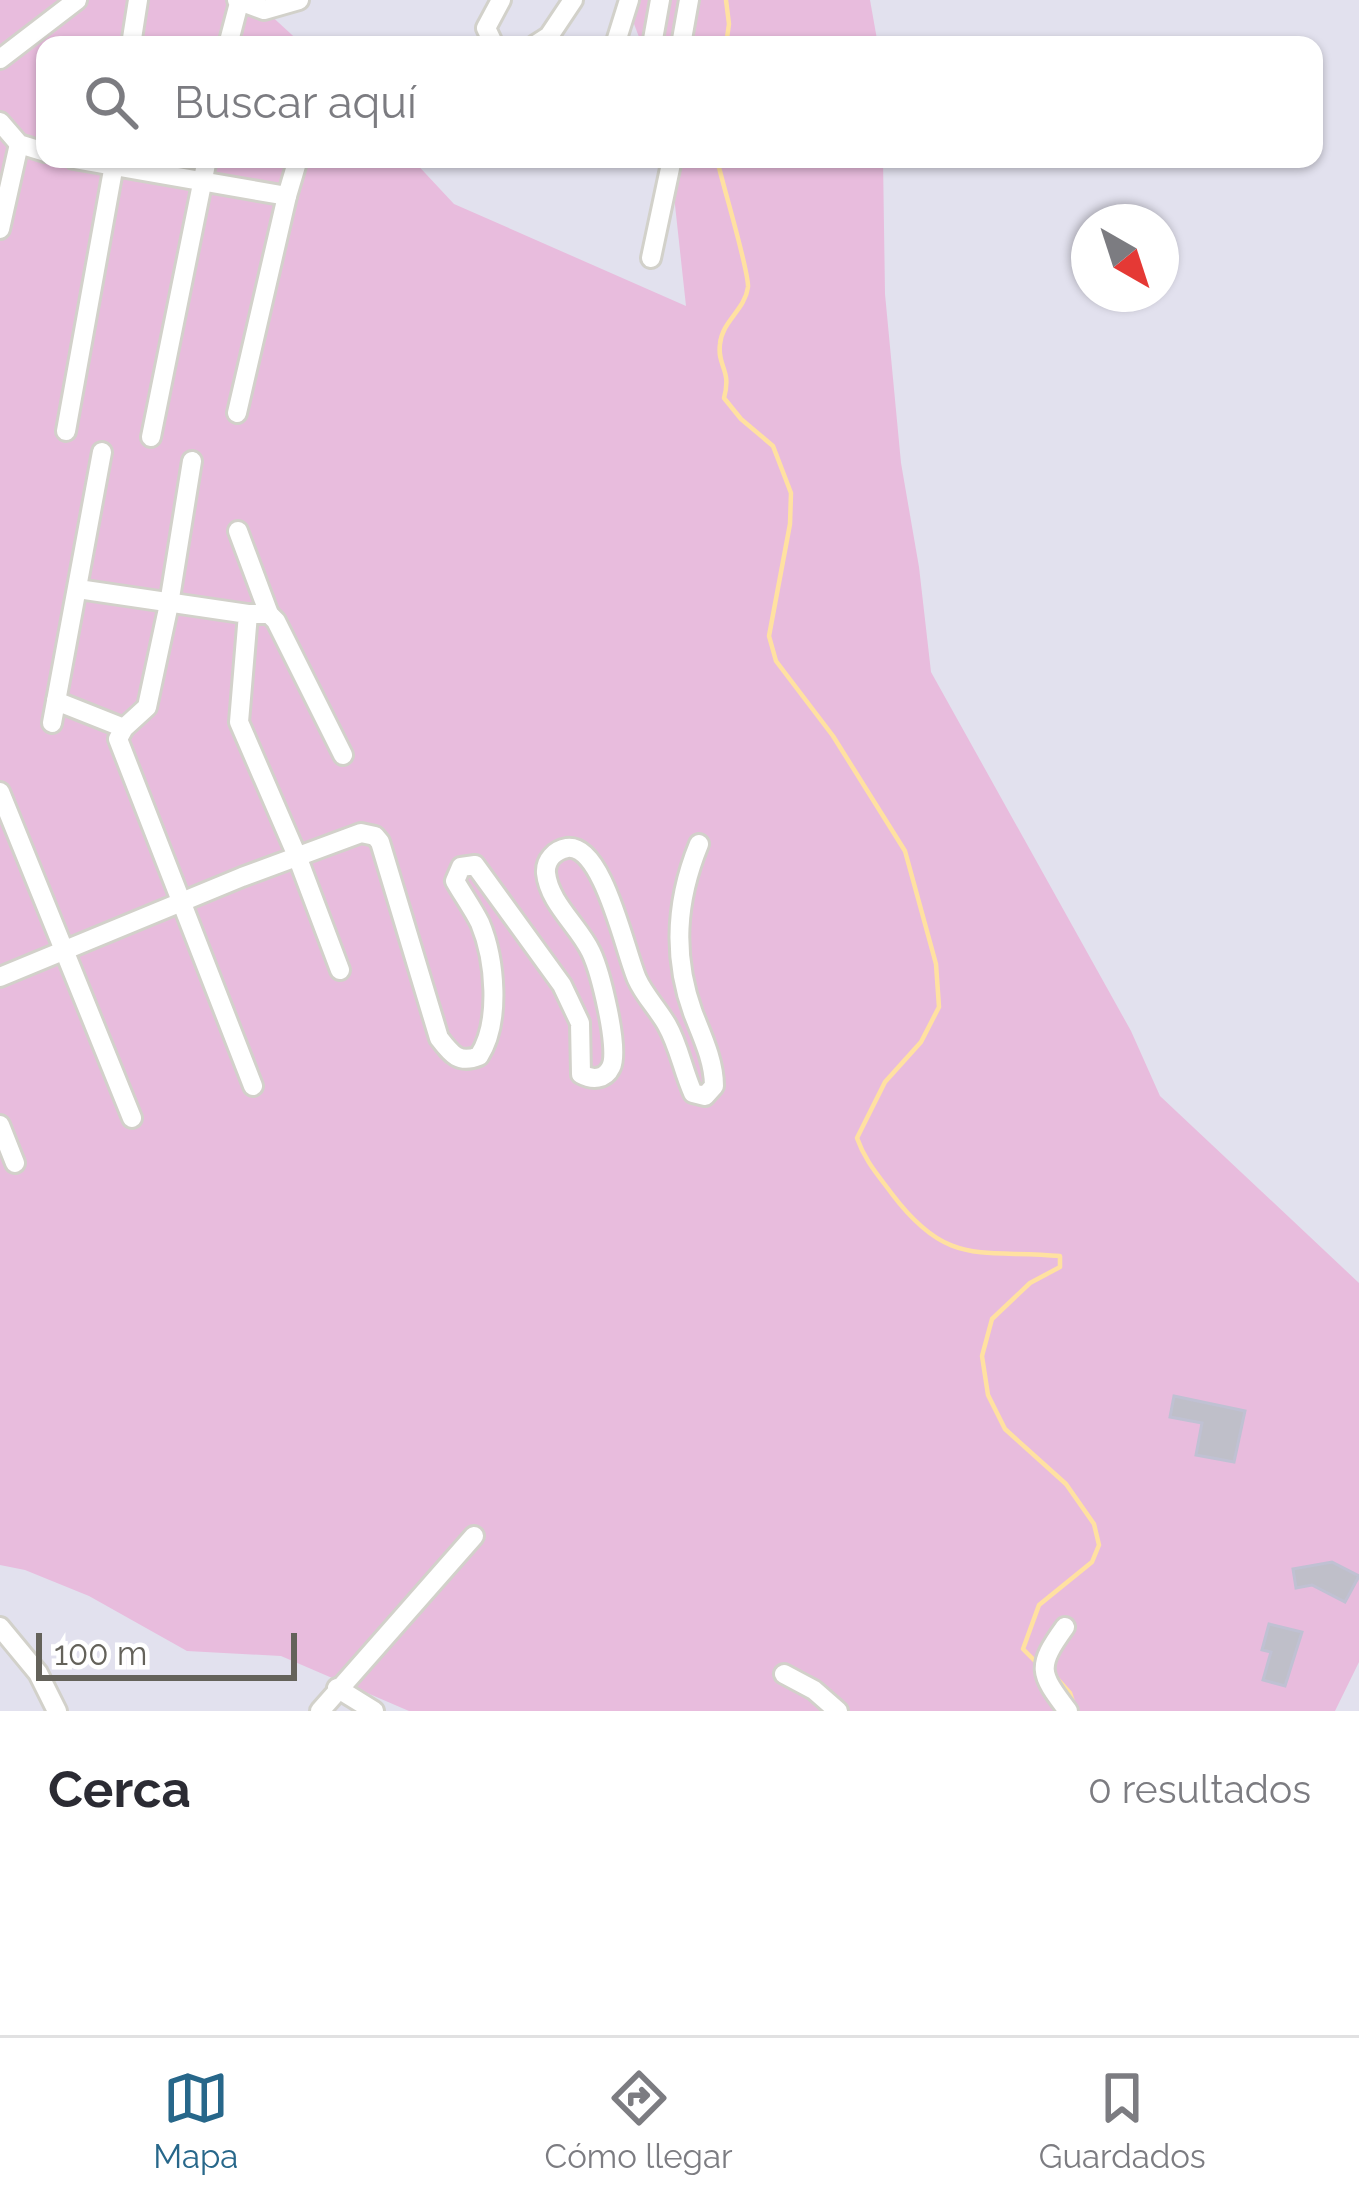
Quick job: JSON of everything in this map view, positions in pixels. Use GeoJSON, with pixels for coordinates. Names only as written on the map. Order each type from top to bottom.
{"type":"FeatureCollection","features":[{"type":"Feature","properties":{"kind":"street"},"geometry":{"type":"LineString","coordinates":[[0,59],[77,0]]}},
{"type":"Feature","properties":{"kind":"street"},"geometry":{"type":"LineString","coordinates":[[132,36],[138,0]]}},
{"type":"Feature","properties":{"kind":"street"},"geometry":{"type":"LineString","coordinates":[[230,36],[238,2],[264,10],[299,0]]}},
{"type":"Feature","properties":{"kind":"street"},"geometry":{"type":"LineString","coordinates":[[487,36],[486,28],[501,0]]}},
{"type":"Feature","properties":{"kind":"street"},"geometry":{"type":"LineString","coordinates":[[549,36],[573,0]]}},
{"type":"Feature","properties":{"kind":"street"},"geometry":{"type":"LineString","coordinates":[[619,36],[629,0]]}},
{"type":"Feature","properties":{"kind":"street"},"geometry":{"type":"LineString","coordinates":[[654,36],[660,0]]}},
{"type":"Feature","properties":{"kind":"street"},"geometry":{"type":"LineString","coordinates":[[683,36],[689,0]]}},
{"type":"Feature","properties":{"kind":"street"},"geometry":{"type":"LineString","coordinates":[[0,122],[19,144],[36,149]]}},
{"type":"Feature","properties":{"kind":"street"},"geometry":{"type":"LineString","coordinates":[[0,229],[19,144]]}},
{"type":"Feature","properties":{"kind":"street"},"geometry":{"type":"LineString","coordinates":[[66,430],[113,168]]}},
{"type":"Feature","properties":{"kind":"street"},"geometry":{"type":"LineString","coordinates":[[133,168],[287,196]]}},
{"type":"Feature","properties":{"kind":"street"},"geometry":{"type":"LineString","coordinates":[[152,437],[205,168]]}},
{"type":"Feature","properties":{"kind":"street"},"geometry":{"type":"LineString","coordinates":[[237,413],[295,168]]}},
{"type":"Feature","properties":{"kind":"street"},"geometry":{"type":"LineString","coordinates":[[652,258],[670,168]]}},
{"type":"Feature","properties":{"kind":"street"},"geometry":{"type":"LineString","coordinates":[[52,724],[101,452]]}},
{"type":"Feature","properties":{"kind":"street"},"geometry":{"type":"LineString","coordinates":[[192,461],[147,707],[118,739],[254,1086]]}},
{"type":"Feature","properties":{"kind":"street"},"geometry":{"type":"LineString","coordinates":[[238,531],[259,614],[239,722],[298,856],[340,970]]}},
{"type":"Feature","properties":{"kind":"street"},"geometry":{"type":"LineString","coordinates":[[78,589],[259,614],[276,621],[343,755]]}},
{"type":"Feature","properties":{"kind":"street"},"geometry":{"type":"LineString","coordinates":[[56,701],[124,728]]}},
{"type":"Feature","properties":{"kind":"street"},"geometry":{"type":"LineString","coordinates":[[0,792],[132,1118]]}},
{"type":"Feature","properties":{"kind":"street"},"geometry":{"type":"LineString","coordinates":[[0,976],[361,832],[374,836],[395,888],[440,1038],[453,1056],[466,1061],[479,1056],[492,1022],[491,974],[481,926],[455,881],[461,867],[475,865],[562,985],[580,1023],[578,1066],[588,1078],[604,1076],[610,1071],[615,1036],[592,953],[554,896],[546,871],[549,857],[562,848],[575,848],[585,853],[602,878],[638,981],[667,1024],[693,1093],[705,1096],[714,1086],[714,1070],[682,983],[678,939],[684,882],[699,844]]}},
{"type":"Feature","properties":{"kind":"street"},"geometry":{"type":"LineString","coordinates":[[0,1125],[15,1163]]}},
{"type":"Feature","properties":{"kind":"street"},"geometry":{"type":"LineString","coordinates":[[320,1711],[474,1536]]}},
{"type":"Feature","properties":{"kind":"street"},"geometry":{"type":"LineString","coordinates":[[0,1627],[38,1673],[57,1711]]}},
{"type":"Feature","properties":{"kind":"street"},"geometry":{"type":"LineString","coordinates":[[1065,1627],[1048,1651],[1042,1670],[1068,1711]]}},
{"type":"Feature","properties":{"kind":"street"},"geometry":{"type":"LineString","coordinates":[[784,1674],[814,1690],[838,1711]]}},
{"type":"Feature","properties":{"kind":"street"},"geometry":{"type":"LineString","coordinates":[[338,1688],[374,1711]]}},
{"type":"Feature","properties":{"kind":"shaded area"},"geometry":{"type":"Polygon","coordinates":[[[0,0],[254,0],[293,36],[36,36],[36,168],[420,168],[454,204],[686,306],[671,168],[883,168],[885,294],[901,463],[931,672],[1131,1031],[1160,1096],[1359,1283],[1359,1662],[1335,1711],[409,1711],[281,1656],[187,1651],[89,1596],[0,1565],[0,0]]]}},
{"type":"Feature","properties":{"kind":"shaded area"},"geometry":{"type":"Polygon","coordinates":[[[625,0],[870,0],[876,36],[639,36],[625,0]]]}},
{"type":"Feature","properties":{"kind":"building"},"geometry":{"type":"Polygon","coordinates":[[[1174,1396],[1245,1411],[1234,1462],[1196,1455],[1202,1423],[1170,1417],[1174,1396]]]}},
{"type":"Feature","properties":{"kind":"building"},"geometry":{"type":"Polygon","coordinates":[[[1332,1562],[1359,1576],[1345,1602],[1312,1585],[1296,1588],[1293,1569],[1332,1562]]]}},
{"type":"Feature","properties":{"kind":"building"},"geometry":{"type":"Polygon","coordinates":[[[1269,1624],[1302,1632],[1285,1686],[1263,1680],[1271,1652],[1262,1650],[1269,1624]]]}},
{"type":"Feature","properties":{"kind":"waterway"},"geometry":{"type":"LineString","coordinates":[[726,0],[727,36]]}},
{"type":"Feature","properties":{"kind":"waterway"},"geometry":{"type":"LineString","coordinates":[[719,168],[748,287],[722,336],[724,398],[773,446],[791,493],[790,524],[769,636],[776,661],[833,736],[905,851],[936,964],[939,1007],[921,1042],[885,1082],[857,1138],[892,1194],[931,1234],[967,1250],[1060,1256],[1060,1267],[1030,1283],[992,1319],[982,1356],[988,1395],[1005,1429],[1066,1484],[1094,1524],[1099,1545],[1092,1562],[1039,1605],[1023,1649],[1040,1666]]}},
{"type":"Feature","properties":{"kind":"waterway"},"geometry":{"type":"LineString","coordinates":[[1054,1675],[1074,1705]]}}]}
